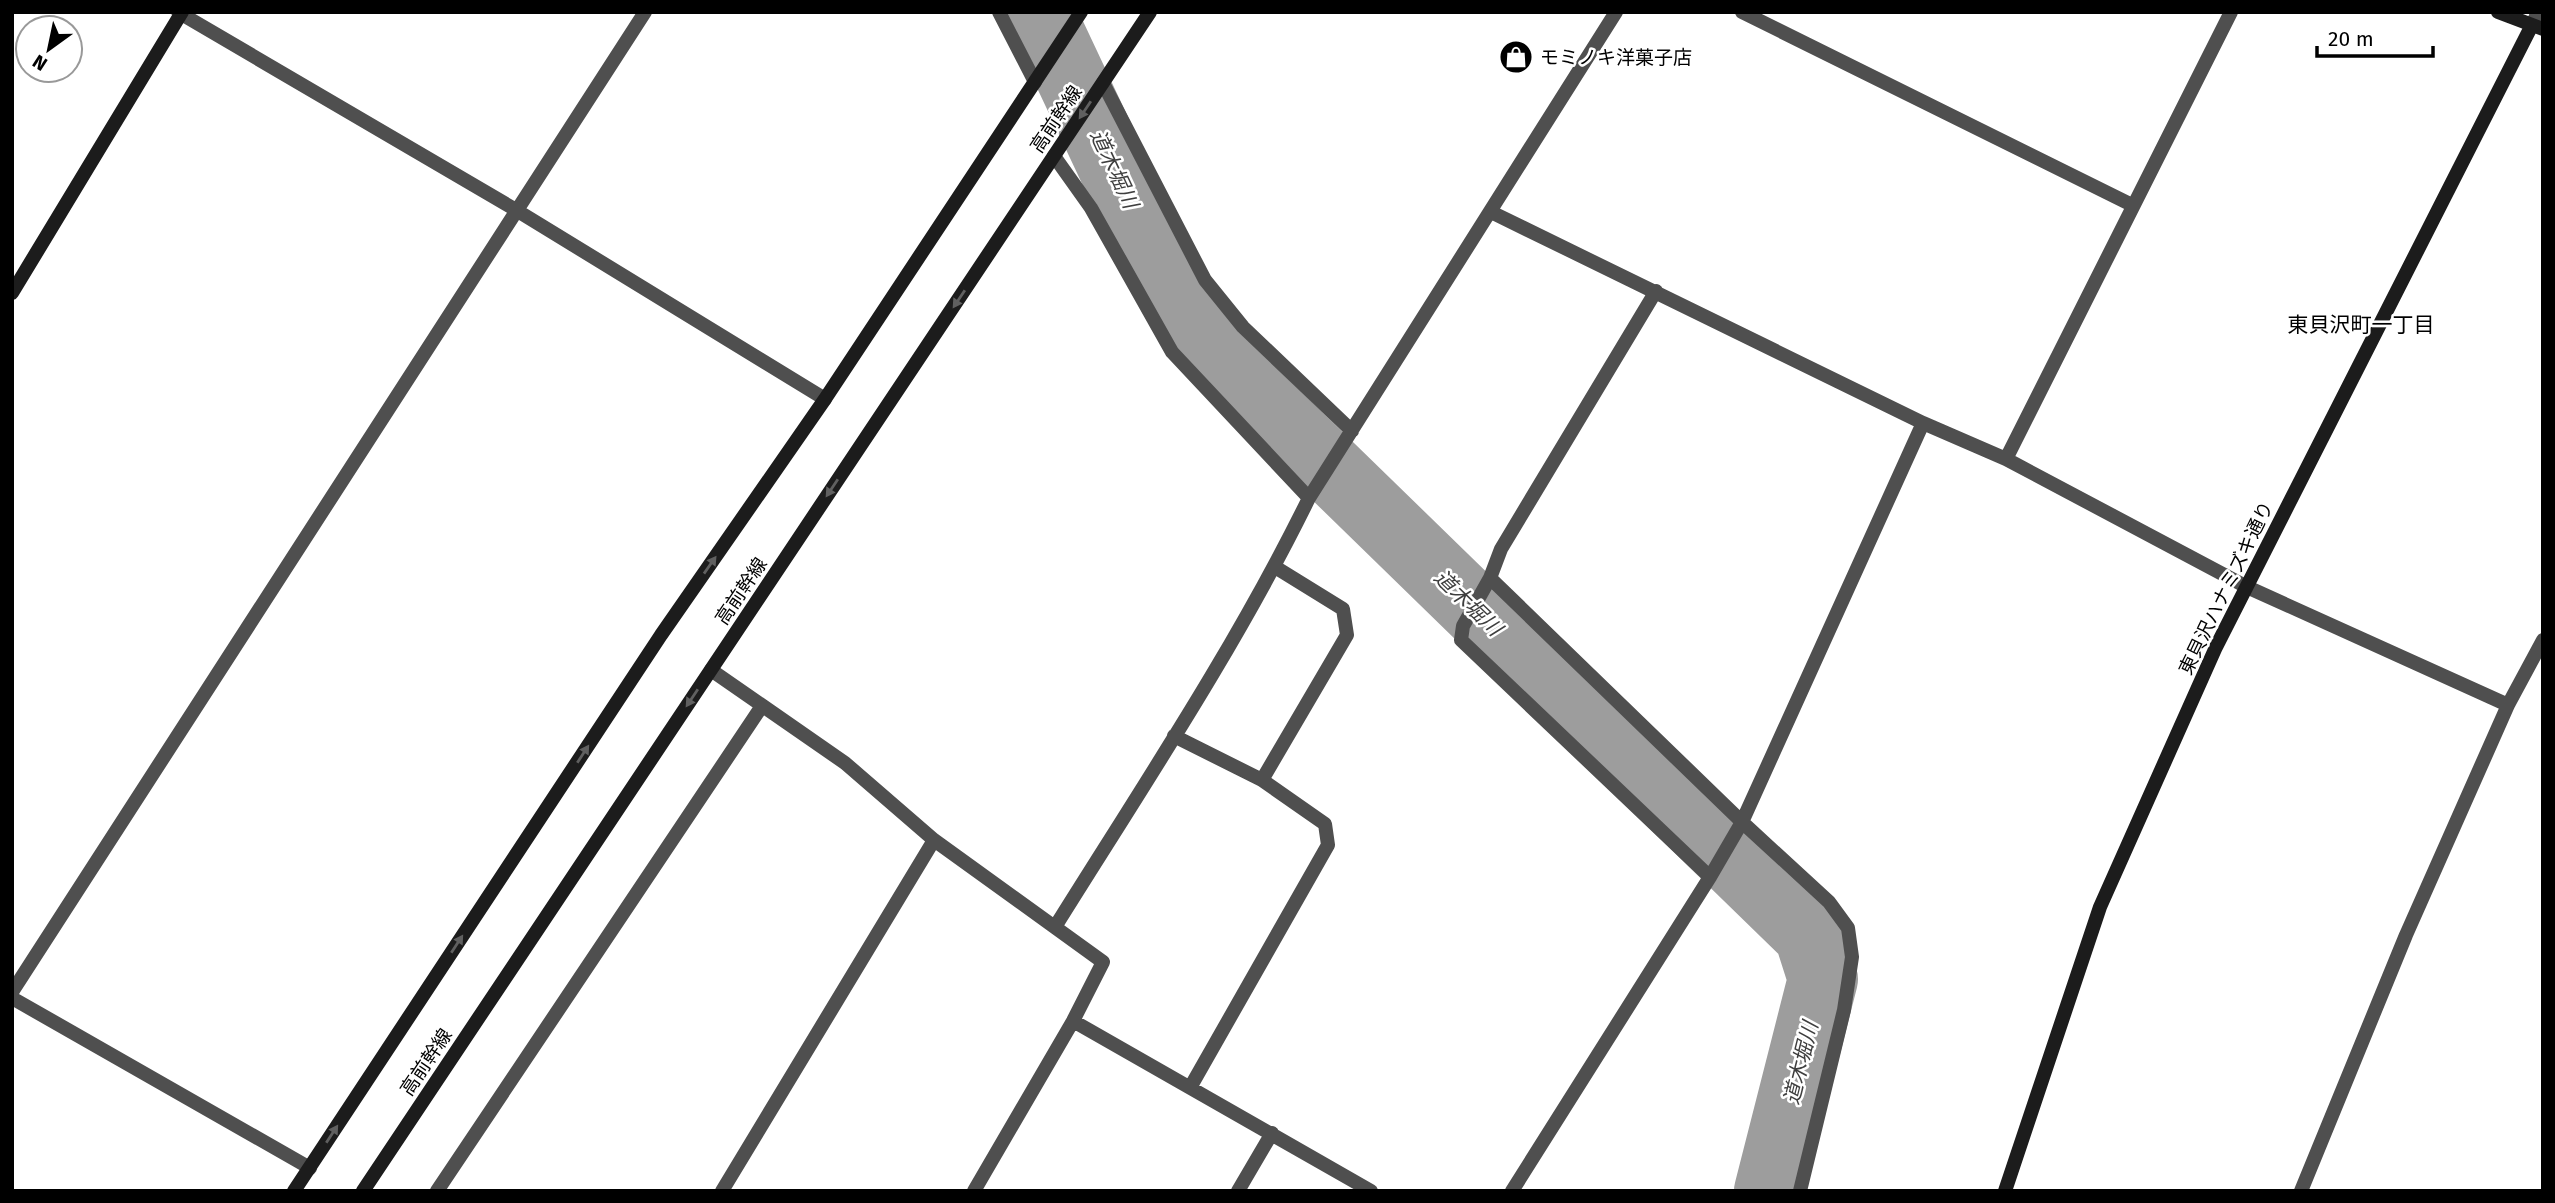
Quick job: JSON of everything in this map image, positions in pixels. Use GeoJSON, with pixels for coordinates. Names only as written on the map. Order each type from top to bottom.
{"type":"FeatureCollection","features":[{"type":"Feature","properties":{"kind":"street"},"geometry":{"type":"LineString","coordinates":[[12,992],[645,12]]}},
{"type":"Feature","properties":{"kind":"street"},"geometry":{"type":"LineString","coordinates":[[999,12],[1035,82]]}},
{"type":"Feature","properties":{"kind":"street","name":"高前幹線"},"geometry":{"type":"LineString","coordinates":[[294,1191],[661,635],[825,399],[1081,12]]}},
{"type":"Feature","properties":{"kind":"street","name":"高前幹線"},"geometry":{"type":"LineString","coordinates":[[363,1191],[1150,12]]}},
{"type":"Feature","properties":{"kind":"street"},"geometry":{"type":"LineString","coordinates":[[1055,927],[1276,567],[1309,498],[1616,12]]}},
{"type":"Feature","properties":{"kind":"street"},"geometry":{"type":"LineString","coordinates":[[1742,12],[2132,205]]}},
{"type":"Feature","properties":{"kind":"street"},"geometry":{"type":"LineString","coordinates":[[2006,459],[2231,12]]}},
{"type":"Feature","properties":{"kind":"street"},"geometry":{"type":"LineString","coordinates":[[2497,12],[2538,22]]}},
{"type":"Feature","properties":{"kind":"street"},"geometry":{"type":"LineString","coordinates":[[12,293],[180,13],[516,210],[825,399]]}},
{"type":"Feature","properties":{"kind":"street","name":"東貝沢ハナミズキ通り"},"geometry":{"type":"LineString","coordinates":[[2005,1191],[2100,907],[2216,647],[2538,22]]}},
{"type":"Feature","properties":{"kind":"street"},"geometry":{"type":"LineString","coordinates":[[1104,83],[1205,280],[1243,327],[1352,431]]}},
{"type":"Feature","properties":{"kind":"street"},"geometry":{"type":"LineString","coordinates":[[1054,156],[1091,208],[1172,352],[1309,498]]}},
{"type":"Feature","properties":{"kind":"street"},"geometry":{"type":"LineString","coordinates":[[1492,212],[1923,423],[2006,459],[2247,587],[2508,705]]}},
{"type":"Feature","properties":{"kind":"street"},"geometry":{"type":"LineString","coordinates":[[1656,291],[1501,549],[1487,584],[1463,626],[1461,640],[1710,877]]}},
{"type":"Feature","properties":{"kind":"street"},"geometry":{"type":"LineString","coordinates":[[1512,1191],[1742,822],[1923,423]]}},
{"type":"Feature","properties":{"kind":"street"},"geometry":{"type":"LineString","coordinates":[[1262,780],[1347,635],[1343,609],[1276,567]]}},
{"type":"Feature","properties":{"kind":"street"},"geometry":{"type":"LineString","coordinates":[[1487,584],[1829,902],[1848,928],[1852,957],[1844,1010],[1800,1191]]}},
{"type":"Feature","properties":{"kind":"street"},"geometry":{"type":"LineString","coordinates":[[2301,1191],[2406,935],[2508,705],[2543,640]]}},
{"type":"Feature","properties":{"kind":"street"},"geometry":{"type":"LineString","coordinates":[[711,670],[845,763],[934,840],[1103,962],[1073,1021],[974,1191]]}},
{"type":"Feature","properties":{"kind":"street"},"geometry":{"type":"LineString","coordinates":[[437,1191],[762,706]]}},
{"type":"Feature","properties":{"kind":"street"},"geometry":{"type":"LineString","coordinates":[[1174,736],[1262,780],[1325,824],[1328,845],[1191,1086]]}},
{"type":"Feature","properties":{"kind":"street"},"geometry":{"type":"LineString","coordinates":[[722,1191],[934,840]]}},
{"type":"Feature","properties":{"kind":"street"},"geometry":{"type":"LineString","coordinates":[[12,998],[310,1168]]}},
{"type":"Feature","properties":{"kind":"street"},"geometry":{"type":"LineString","coordinates":[[1073,1021],[1371,1191]]}},
{"type":"Feature","properties":{"kind":"street"},"geometry":{"type":"LineString","coordinates":[[1238,1191],[1272,1133]]}},
{"type":"Feature","properties":{"kind":"waterway","name":"道木堀川"},"geometry":{"type":"LineString","coordinates":[[1040,12],[1175,299],[1231,372],[1809,935],[1823,979],[1769,1191]]}},
{"type":"Feature","properties":{"kind":"place","name":"モミノキ洋菓子店"},"geometry":{"type":"Point","coordinates":[1516,57]}},
{"type":"Feature","properties":{"kind":"district","name":"東貝沢町一丁目"},"geometry":{"type":"Point","coordinates":[2361,325]}}]}
